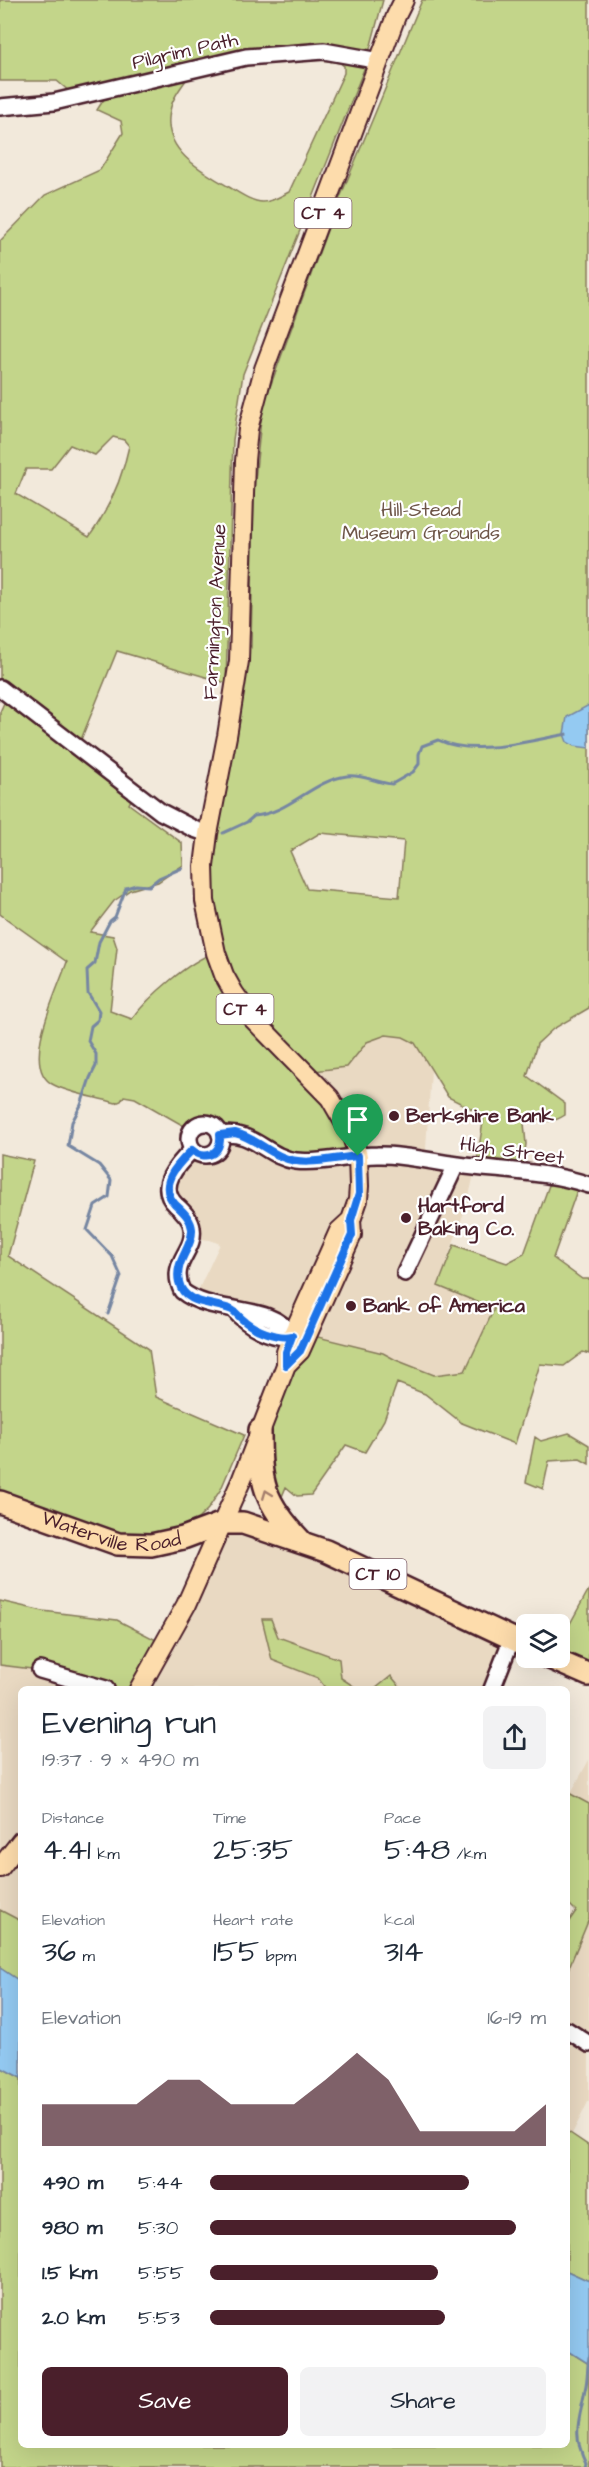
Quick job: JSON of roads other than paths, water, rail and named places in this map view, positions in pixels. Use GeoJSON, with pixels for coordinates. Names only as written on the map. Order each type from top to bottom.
{"type":"FeatureCollection","features":[{"type":"Feature","properties":{"kind":"highway"},"geometry":{"type":"LineString","coordinates":[[260,1430],[261,1474],[266,1494],[274,1509],[301,1541]]}},
{"type":"Feature","properties":{"kind":"highway","name":"Waterville Road"},"geometry":{"type":"LineString","coordinates":[[0,1502],[118,1544],[151,1545],[183,1538],[223,1523]]}},
{"type":"Feature","properties":{"kind":"highway","name":"CT 10"},"geometry":{"type":"LineString","coordinates":[[223,1523],[243,1523],[301,1541],[379,1574],[516,1641]]}},
{"type":"Feature","properties":{"kind":"highway"},"geometry":{"type":"LineString","coordinates":[[570,1667],[589,1675]]}},
{"type":"Feature","properties":{"kind":"main road","name":"Farmington Avenue"},"geometry":{"type":"LineString","coordinates":[[286,1365],[300,1351],[352,1235],[351,1220],[358,1200],[358,1156],[352,1136],[330,1098],[251,1017],[224,975],[209,926],[205,901],[204,866],[239,661],[248,429],[264,369],[400,5]]}},
{"type":"Feature","properties":{"kind":"main road","name":"Farmington Avenue"},"geometry":{"type":"LineString","coordinates":[[141,1686],[186,1605],[223,1523],[286,1365],[286,1352],[292,1336],[339,1231],[351,1220]]}},
{"type":"Feature","properties":{"kind":"main road"},"geometry":{"type":"LineString","coordinates":[[0,1868],[18,1845]]}},
{"type":"Feature","properties":{"kind":"street","name":"Pilgrim Path"},"geometry":{"type":"LineString","coordinates":[[0,107],[54,102],[246,57],[324,51],[380,61]]}},
{"type":"Feature","properties":{"kind":"street"},"geometry":{"type":"LineString","coordinates":[[0,688],[161,812],[194,830],[208,834]]}},
{"type":"Feature","properties":{"kind":"street"},"geometry":{"type":"LineString","coordinates":[[195,1125],[215,1126],[220,1135],[220,1146],[212,1154],[201,1155],[192,1150],[188,1140],[195,1125]]}},
{"type":"Feature","properties":{"kind":"street","name":"High Street"},"geometry":{"type":"LineString","coordinates":[[220,1135],[235,1133],[247,1136],[281,1157],[293,1161],[308,1162],[386,1155],[552,1177],[589,1185]]}},
{"type":"Feature","properties":{"kind":"street"},"geometry":{"type":"LineString","coordinates":[[192,1150],[177,1165],[169,1178],[168,1191],[171,1199],[183,1210],[192,1228],[191,1238],[178,1271],[179,1285],[191,1298],[234,1310],[248,1310],[287,1326],[292,1336]]}},
{"type":"Feature","properties":{"kind":"street"},"geometry":{"type":"LineString","coordinates":[[405,1273],[456,1165]]}},
{"type":"Feature","properties":{"kind":"street"},"geometry":{"type":"LineString","coordinates":[[494,1686],[516,1647]]}},
{"type":"Feature","properties":{"kind":"street"},"geometry":{"type":"LineString","coordinates":[[40,1670],[96,1686]]}},
{"type":"Feature","properties":{"kind":"street"},"geometry":{"type":"LineString","coordinates":[[570,2032],[589,2044]]}},
{"type":"Feature","properties":{"kind":"water"},"geometry":{"type":"Polygon","coordinates":[[[589,705],[589,748],[574,746],[567,742],[564,734],[567,717],[589,705]]]}},
{"type":"Feature","properties":{"kind":"water"},"geometry":{"type":"Polygon","coordinates":[[[0,1968],[18,1980],[18,2076],[0,2067],[0,1968]]]}},
{"type":"Feature","properties":{"kind":"water"},"geometry":{"type":"Polygon","coordinates":[[[570,2272],[589,2281],[589,2364],[570,2352],[570,2272]]]}},
{"type":"Feature","properties":{"kind":"waterway"},"geometry":{"type":"LineString","coordinates":[[223,833],[247,822],[254,816],[266,814],[289,804],[335,779],[353,776],[392,784],[413,772],[419,764],[422,746],[438,740],[452,745],[485,747],[567,734]]}},
{"type":"Feature","properties":{"kind":"waterway"},"geometry":{"type":"LineString","coordinates":[[108,1314],[121,1276],[112,1256],[87,1230],[95,1206],[109,1197],[111,1180],[99,1165],[68,1146],[72,1122],[96,1066],[96,1054],[88,1041],[91,1026],[98,1020],[99,1011],[88,993],[87,970],[95,963],[99,942],[110,921],[115,917],[126,888],[136,885],[149,886],[159,878],[182,868]]}},
{"type":"Feature","properties":{"kind":"waterway"},"geometry":{"type":"LineString","coordinates":[[585,2467],[586,2463],[579,2443],[578,2426],[587,2382],[589,2357]]}},
{"type":"Feature","properties":{"kind":"place","name":"Berkshire Bank"},"geometry":{"type":"Point","coordinates":[394,1116]}},
{"type":"Feature","properties":{"kind":"place","name":"Hartford Baking Co."},"geometry":{"type":"Point","coordinates":[406,1218]}},
{"type":"Feature","properties":{"kind":"place","name":"Bank of America"},"geometry":{"type":"Point","coordinates":[351,1306]}},
{"type":"Feature","properties":{"kind":"park label","name":"Hill-Stead Museum Grounds"},"geometry":{"type":"Point","coordinates":[421,522]}}]}
